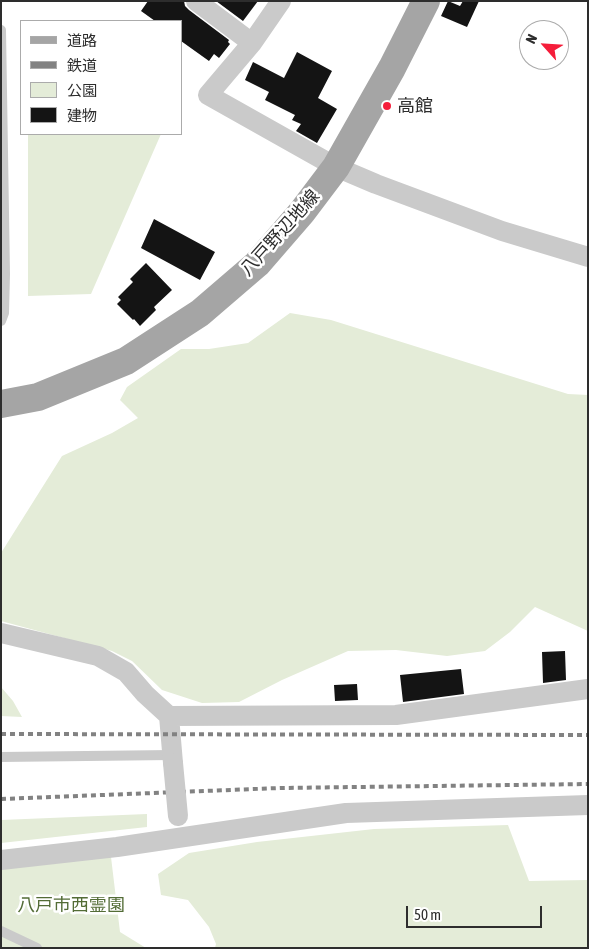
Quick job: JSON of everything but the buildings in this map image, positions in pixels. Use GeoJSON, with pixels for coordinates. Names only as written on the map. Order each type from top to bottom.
{"type":"FeatureCollection","features":[{"type":"Feature","properties":{"kind":"main road","name":"八戸野辺地線"},"geometry":{"type":"LineString","coordinates":[[1,404],[38,397],[126,361],[200,313],[258,264],[302,212],[336,167],[392,68],[426,1]]}},
{"type":"Feature","properties":{"kind":"street"},"geometry":{"type":"LineString","coordinates":[[196,1],[252,43]]}},
{"type":"Feature","properties":{"kind":"street"},"geometry":{"type":"LineString","coordinates":[[281,1],[252,43],[208,95],[336,167],[502,231],[588,257]]}},
{"type":"Feature","properties":{"kind":"street"},"geometry":{"type":"LineString","coordinates":[[1,633],[98,656],[126,672],[145,694],[170,716],[396,715],[588,689]]}},
{"type":"Feature","properties":{"kind":"street"},"geometry":{"type":"LineString","coordinates":[[170,716],[172,759],[181,837]]}},
{"type":"Feature","properties":{"kind":"street"},"geometry":{"type":"LineString","coordinates":[[1,860],[117,847],[346,813],[588,804]]}},
{"type":"Feature","properties":{"kind":"lane"},"geometry":{"type":"LineString","coordinates":[[1,30],[5,274],[4,313],[1,321]]}},
{"type":"Feature","properties":{"kind":"lane"},"geometry":{"type":"LineString","coordinates":[[1,756],[172,759]]}},
{"type":"Feature","properties":{"kind":"lane"},"geometry":{"type":"LineString","coordinates":[[1,931],[37,948]]}},
{"type":"Feature","properties":{"kind":"green space"},"geometry":{"type":"Polygon","coordinates":[[[28,135],[161,135],[91,294],[28,296],[28,135]]]}},
{"type":"Feature","properties":{"kind":"green space"},"geometry":{"type":"Polygon","coordinates":[[[290,313],[331,320],[568,394],[588,395],[588,631],[535,607],[510,632],[485,651],[447,656],[396,650],[348,651],[282,680],[239,702],[202,703],[162,690],[132,661],[112,651],[1,621],[1,553],[62,456],[112,433],[138,418],[120,400],[127,387],[181,349],[209,349],[248,343],[290,313]]]}},
{"type":"Feature","properties":{"kind":"green space"},"geometry":{"type":"Polygon","coordinates":[[[1,687],[13,701],[22,717],[1,716],[1,687]]]}},
{"type":"Feature","properties":{"kind":"green space"},"geometry":{"type":"Polygon","coordinates":[[[147,814],[147,827],[1,843],[1,820],[147,814]]]}},
{"type":"Feature","properties":{"kind":"green space"},"geometry":{"type":"Polygon","coordinates":[[[508,825],[529,881],[588,880],[588,948],[215,948],[216,944],[209,927],[188,900],[161,895],[158,874],[189,853],[257,842],[374,829],[508,825]]]}},
{"type":"Feature","properties":{"kind":"green space","name":"八戸市西霊園"},"geometry":{"type":"Polygon","coordinates":[[[111,857],[120,932],[146,948],[1,948],[1,869],[111,857]]]}},
{"type":"Feature","properties":{"kind":"railway"},"geometry":{"type":"LineString","coordinates":[[1,734],[588,735]]}},
{"type":"Feature","properties":{"kind":"railway"},"geometry":{"type":"LineString","coordinates":[[1,799],[280,788],[588,784]]}},
{"type":"Feature","properties":{"kind":"place","name":"高館"},"geometry":{"type":"Point","coordinates":[387,106]}}]}
